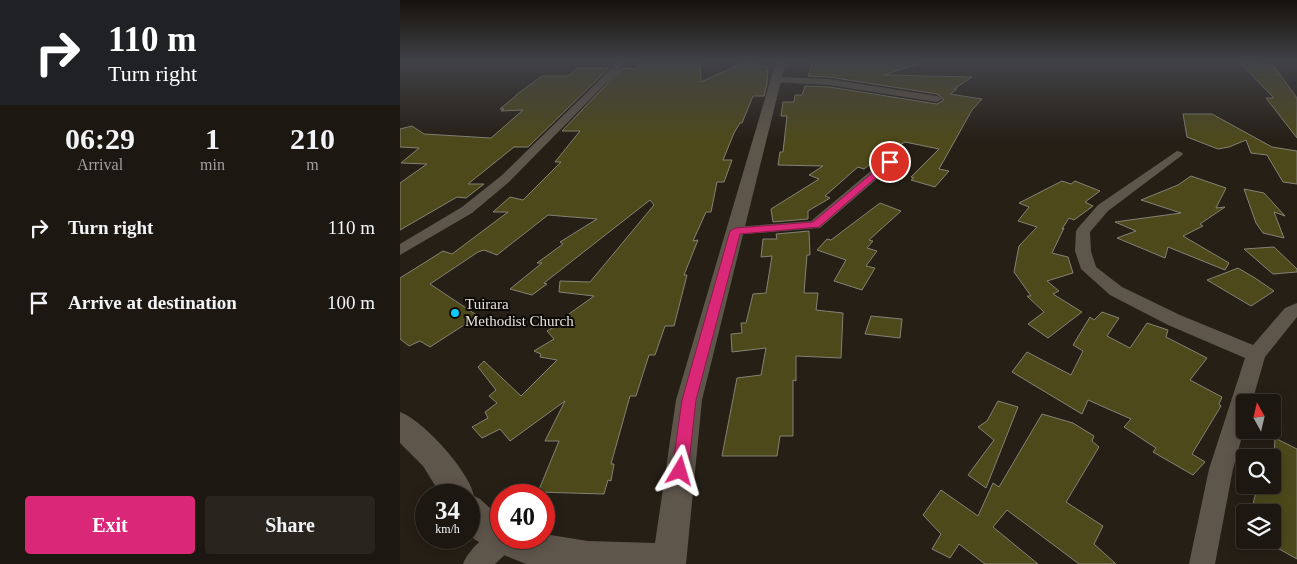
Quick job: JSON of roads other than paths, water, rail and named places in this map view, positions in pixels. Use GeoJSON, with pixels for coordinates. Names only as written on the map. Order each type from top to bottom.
{"type":"FeatureCollection","features":[{"type":"Feature","properties":{"kind":"street"},"geometry":{"type":"LineString","coordinates":[[400,250],[467,210],[505,179],[597,87]]}},
{"type":"Feature","properties":{"kind":"street"},"geometry":{"type":"LineString","coordinates":[[528,549],[556,557],[668,562],[689,400],[736,231],[755,151],[774,87]]}},
{"type":"Feature","properties":{"kind":"street"},"geometry":{"type":"LineString","coordinates":[[863,87],[938,99]]}},
{"type":"Feature","properties":{"kind":"street"},"geometry":{"type":"LineString","coordinates":[[1177,154],[1103,208],[1083,231],[1083,251],[1089,269],[1116,291],[1174,320],[1256,354]]}},
{"type":"Feature","properties":{"kind":"street"},"geometry":{"type":"LineString","coordinates":[[736,231],[815,225],[890,162]]}},
{"type":"Feature","properties":{"kind":"street"},"geometry":{"type":"LineString","coordinates":[[1202,564],[1221,469],[1256,354],[1291,312],[1297,309]]}},
{"type":"Feature","properties":{"kind":"street"},"geometry":{"type":"LineString","coordinates":[[400,424],[433,456],[452,484]]}},
{"type":"Feature","properties":{"kind":"street"},"geometry":{"type":"LineString","coordinates":[[480,524],[490,532]]}},
{"type":"Feature","properties":{"kind":"street"},"geometry":{"type":"LineString","coordinates":[[476,564],[492,549]]}},
{"type":"Feature","properties":{"kind":"place","name":"Tuirara Methodist Church"},"geometry":{"type":"Point","coordinates":[455,313]}}]}
